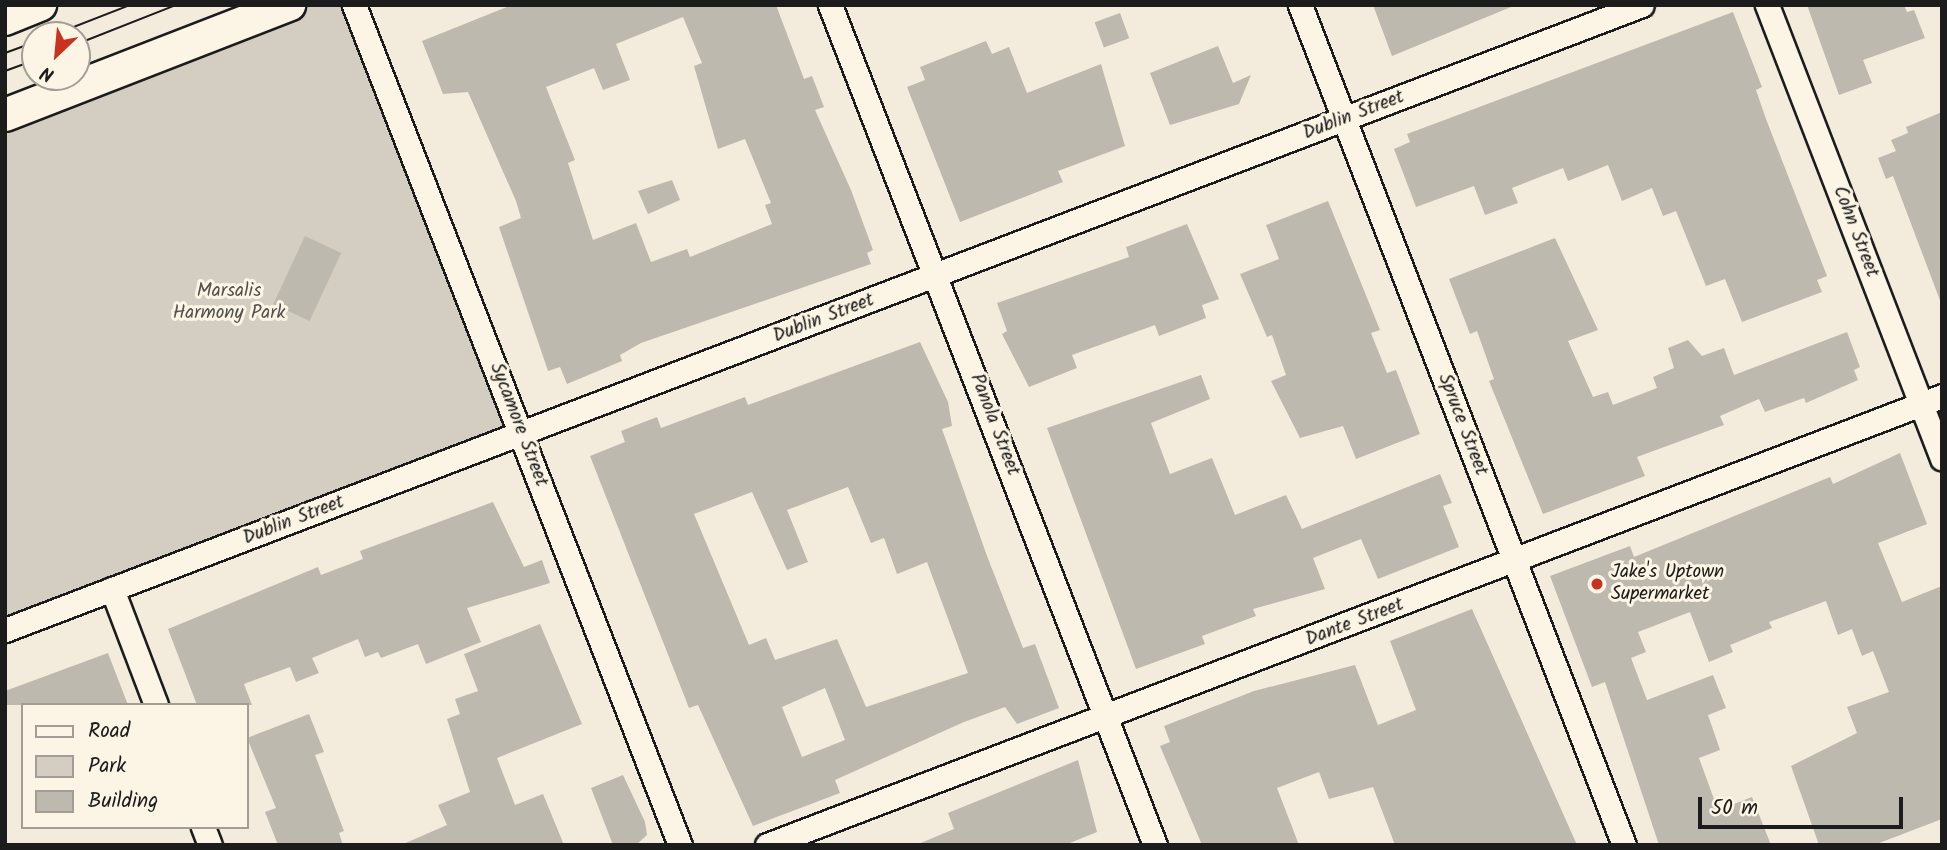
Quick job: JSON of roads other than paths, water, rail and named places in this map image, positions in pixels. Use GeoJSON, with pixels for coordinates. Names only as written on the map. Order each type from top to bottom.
{"type":"FeatureCollection","features":[{"type":"Feature","properties":{"kind":"main road"},"geometry":{"type":"LineString","coordinates":[[5,19],[40,5]]}},
{"type":"Feature","properties":{"kind":"main road"},"geometry":{"type":"LineString","coordinates":[[5,115],[289,5]]}},
{"type":"Feature","properties":{"kind":"street","name":"Sycamore Street"},"geometry":{"type":"LineString","coordinates":[[354,5],[680,845]]}},
{"type":"Feature","properties":{"kind":"street","name":"Panola Street"},"geometry":{"type":"LineString","coordinates":[[830,5],[1155,845]]}},
{"type":"Feature","properties":{"kind":"street","name":"Spruce Street"},"geometry":{"type":"LineString","coordinates":[[1300,5],[1624,845]]}},
{"type":"Feature","properties":{"kind":"street","name":"Dublin Street"},"geometry":{"type":"LineString","coordinates":[[5,630],[522,435],[1642,5]]}},
{"type":"Feature","properties":{"kind":"street","name":"Cohn Street"},"geometry":{"type":"LineString","coordinates":[[1767,5],[1931,400],[1942,458]]}},
{"type":"Feature","properties":{"kind":"street","name":"Dante Street"},"geometry":{"type":"LineString","coordinates":[[766,845],[1107,719],[1931,400]]}},
{"type":"Feature","properties":{"kind":"street"},"geometry":{"type":"LineString","coordinates":[[112,589],[155,703]]}},
{"type":"Feature","properties":{"kind":"tram line"},"geometry":{"type":"LineString","coordinates":[[89,21],[130,5]]}},
{"type":"Feature","properties":{"kind":"tram line"},"geometry":{"type":"LineString","coordinates":[[91,38],[176,5]]}},
{"type":"Feature","properties":{"kind":"tram line"},"geometry":{"type":"LineString","coordinates":[[5,53],[21,47]]}},
{"type":"Feature","properties":{"kind":"tram line"},"geometry":{"type":"LineString","coordinates":[[5,71],[21,65]]}},
{"type":"Feature","properties":{"kind":"place","name":"Jake's Uptown Supermarket"},"geometry":{"type":"Point","coordinates":[1597,584]}},
{"type":"Feature","properties":{"kind":"park label","name":"Marsalis Harmony Park"},"geometry":{"type":"Point","coordinates":[229,303]}}]}
